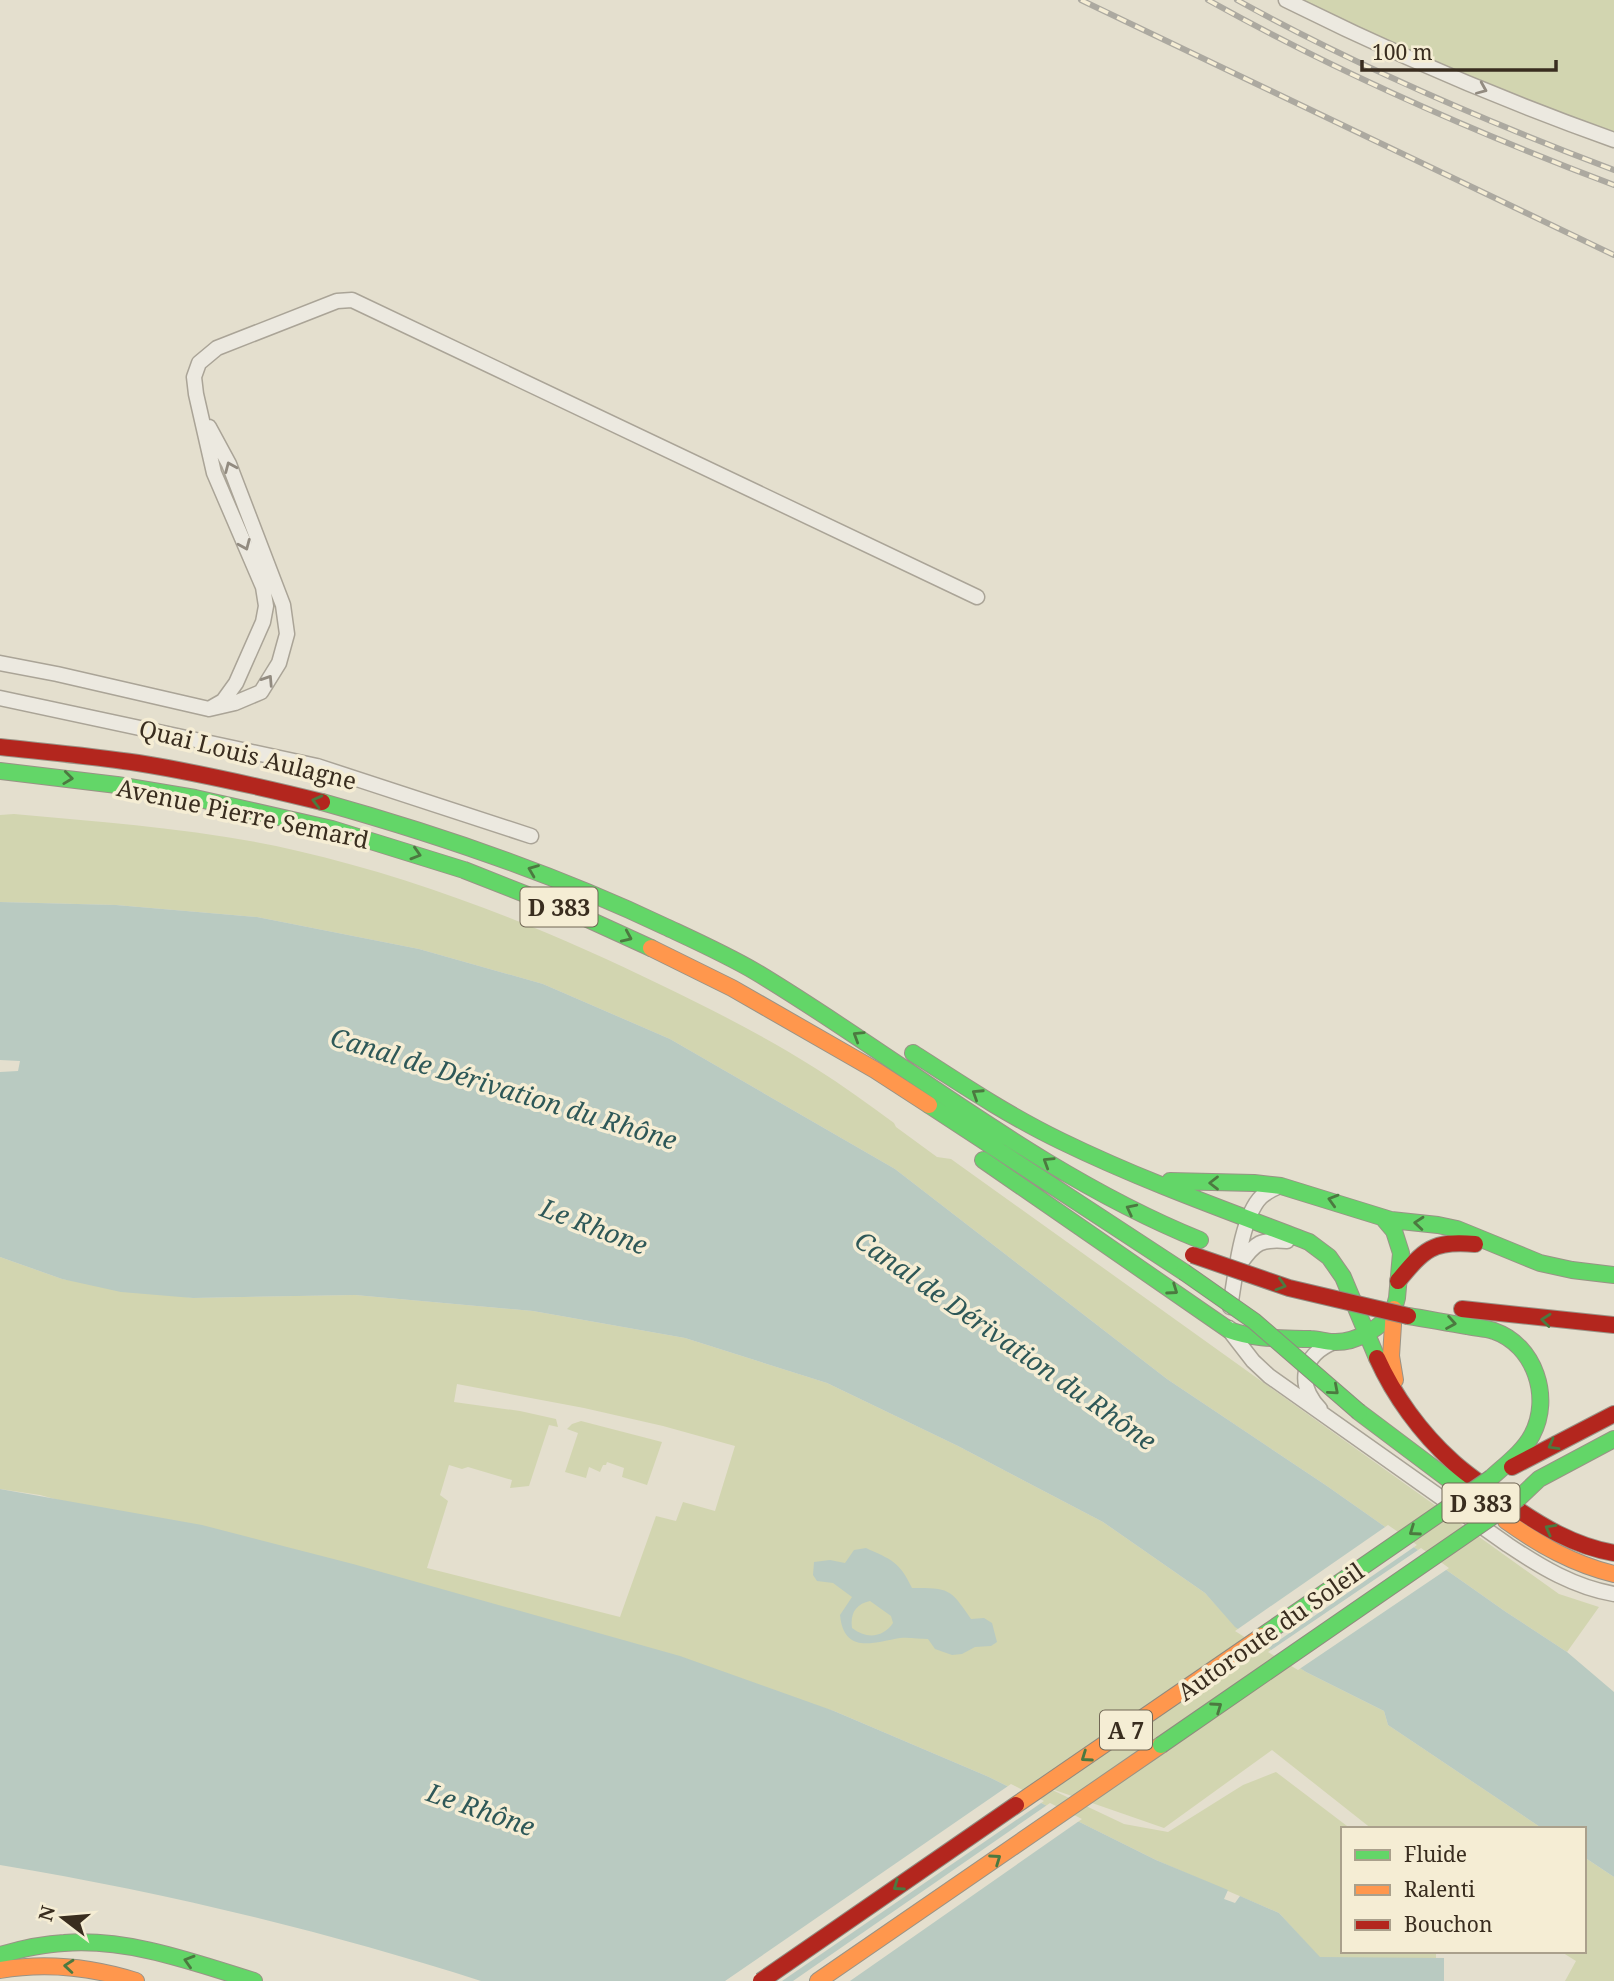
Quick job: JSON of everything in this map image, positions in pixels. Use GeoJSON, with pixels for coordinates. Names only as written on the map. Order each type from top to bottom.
{"type":"FeatureCollection","features":[{"type":"Feature","properties":{"kind":"main road","name":"Avenue Pierre Semard"},"geometry":{"type":"LineString","coordinates":[[0,747],[79,755],[156,767],[251,785],[333,805],[479,849],[541,873],[641,915],[751,970]]}},
{"type":"Feature","properties":{"kind":"main road","name":"Avenue Pierre Semard"},"geometry":{"type":"LineString","coordinates":[[0,771],[117,785],[195,798],[332,828],[428,858],[581,916],[659,951],[732,988],[822,1041]]}},
{"type":"Feature","properties":{"kind":"main road"},"geometry":{"type":"LineString","coordinates":[[751,970],[807,990],[1024,1122],[1102,1161],[1309,1242],[1323,1251],[1337,1267],[1374,1354],[1427,1436],[1462,1470],[1525,1515],[1574,1542],[1614,1553]]}},
{"type":"Feature","properties":{"kind":"main road","name":"D 383"},"geometry":{"type":"LineString","coordinates":[[751,970],[870,1044],[1064,1172],[1140,1214],[1187,1247],[1261,1263],[1408,1307],[1614,1325]]}},
{"type":"Feature","properties":{"kind":"main road"},"geometry":{"type":"LineString","coordinates":[[822,1041],[1028,1193],[1229,1330],[1257,1339],[1314,1338],[1334,1342],[1367,1334],[1408,1307],[1507,1337],[1519,1346],[1532,1363],[1539,1379],[1541,1408],[1538,1424],[1526,1443],[1491,1478]]}},
{"type":"Feature","properties":{"kind":"main road","name":"D 383"},"geometry":{"type":"LineString","coordinates":[[822,1041],[875,1070],[1184,1272],[1254,1321],[1359,1412],[1436,1471],[1527,1535],[1579,1565],[1614,1574]]}},
{"type":"Feature","properties":{"kind":"main road"},"geometry":{"type":"LineString","coordinates":[[1036,1177],[1113,1218],[1187,1247]]}},
{"type":"Feature","properties":{"kind":"main road"},"geometry":{"type":"LineString","coordinates":[[1147,1180],[1261,1183],[1281,1186],[1336,1200],[1383,1218],[1447,1226],[1534,1262],[1614,1275]]}},
{"type":"Feature","properties":{"kind":"main road"},"geometry":{"type":"LineString","coordinates":[[1383,1218],[1399,1240],[1401,1250],[1398,1282],[1408,1307],[1391,1356],[1398,1395]]}},
{"type":"Feature","properties":{"kind":"main road"},"geometry":{"type":"LineString","coordinates":[[1398,1282],[1418,1258],[1438,1244],[1456,1241],[1499,1248]]}},
{"type":"Feature","properties":{"kind":"main road","name":"Autoroute du Soleil"},"geometry":{"type":"LineString","coordinates":[[761,1981],[1491,1478],[1614,1414]]}},
{"type":"Feature","properties":{"kind":"main road","name":"Autoroute du Soleil"},"geometry":{"type":"LineString","coordinates":[[818,1981],[1519,1498],[1539,1479],[1614,1439]]}},
{"type":"Feature","properties":{"kind":"main road"},"geometry":{"type":"LineString","coordinates":[[1519,1498],[1546,1489],[1614,1455]]}},
{"type":"Feature","properties":{"kind":"main road"},"geometry":{"type":"LineString","coordinates":[[0,1955],[55,1943],[79,1941],[120,1944],[152,1950],[254,1981]]}},
{"type":"Feature","properties":{"kind":"main road"},"geometry":{"type":"LineString","coordinates":[[0,1970],[29,1965],[64,1965],[103,1971],[136,1981]]}},
{"type":"Feature","properties":{"kind":"street"},"geometry":{"type":"LineString","coordinates":[[1286,0],[1412,59],[1614,140]]}},
{"type":"Feature","properties":{"kind":"street"},"geometry":{"type":"LineString","coordinates":[[209,709],[223,701],[236,684],[263,622],[266,606],[263,587],[214,473],[194,377],[199,363],[217,348],[337,301],[352,300],[977,597]]}},
{"type":"Feature","properties":{"kind":"street"},"geometry":{"type":"LineString","coordinates":[[0,663],[209,709],[235,703],[261,692],[279,663],[287,634],[283,605],[234,477],[201,411]]}},
{"type":"Feature","properties":{"kind":"street","name":"Quai Louis Aulagne"},"geometry":{"type":"LineString","coordinates":[[0,698],[317,766],[531,836]]}},
{"type":"Feature","properties":{"kind":"street"},"geometry":{"type":"LineString","coordinates":[[1281,1186],[1260,1198],[1249,1219],[1240,1248],[1230,1309],[1229,1330],[1259,1368],[1300,1400],[1546,1570],[1577,1584],[1614,1594]]}},
{"type":"Feature","properties":{"kind":"street"},"geometry":{"type":"LineString","coordinates":[[1236,1271],[1250,1250],[1261,1242],[1309,1242]]}},
{"type":"Feature","properties":{"kind":"street"},"geometry":{"type":"LineString","coordinates":[[1325,1415],[1311,1396],[1306,1385],[1305,1371],[1314,1355],[1334,1342]]}},
{"type":"Feature","properties":{"kind":"green space"},"geometry":{"type":"Polygon","coordinates":[[[1299,0],[1614,0],[1614,134],[1436,64],[1299,0]]]}},
{"type":"Feature","properties":{"kind":"green space"},"geometry":{"type":"Polygon","coordinates":[[[14,814],[228,837],[298,851],[392,876],[529,926],[618,964],[700,1004],[815,1068],[894,1123],[937,1157],[951,1159],[1559,1594],[1599,1607],[1567,1652],[1167,1379],[895,1169],[670,1039],[543,984],[419,949],[257,917],[116,905],[0,902],[0,815],[14,814]]]}},
{"type":"Feature","properties":{"kind":"green space"},"geometry":{"type":"Polygon","coordinates":[[[0,1257],[62,1279],[193,1298],[355,1295],[533,1311],[685,1338],[827,1383],[958,1446],[1103,1522],[1205,1593],[1236,1627],[1306,1672],[1384,1711],[1388,1725],[1540,1827],[1369,1827],[1272,1750],[1164,1828],[1046,1787],[1124,1824],[1168,1832],[1243,1785],[1276,1772],[1348,1827],[1341,1827],[1341,1953],[1436,1953],[1436,1958],[1320,1958],[1279,1913],[1156,1860],[989,1777],[834,1711],[40,1495],[0,1489],[0,1257]],[[457,1384],[454,1402],[556,1419],[558,1427],[549,1425],[529,1486],[510,1488],[512,1480],[468,1467],[462,1469],[449,1465],[440,1495],[448,1501],[427,1568],[620,1617],[656,1516],[676,1521],[683,1502],[715,1511],[735,1446],[663,1426],[457,1384]]]}},
{"type":"Feature","properties":{"kind":"green space"},"geometry":{"type":"Polygon","coordinates":[[[581,1421],[662,1442],[647,1485],[622,1477],[624,1468],[607,1462],[600,1472],[589,1467],[586,1478],[565,1472],[578,1433],[567,1429],[581,1421]]]}},
{"type":"Feature","properties":{"kind":"green space"},"geometry":{"type":"Polygon","coordinates":[[[1586,1858],[1614,1877],[1614,1981],[1565,1981],[1576,1961],[1563,1953],[1586,1953],[1586,1858]]]}},
{"type":"Feature","properties":{"kind":"water"},"geometry":{"type":"Polygon","coordinates":[[[0,902],[116,905],[257,917],[419,949],[543,984],[670,1039],[895,1169],[1167,1379],[1567,1652],[1614,1692],[1614,1877],[1586,1858],[1586,1827],[1540,1827],[1388,1725],[1384,1711],[1306,1672],[1235,1627],[1205,1593],[1103,1522],[958,1446],[827,1383],[685,1338],[533,1311],[355,1295],[193,1298],[121,1292],[62,1279],[0,1257],[0,1072],[18,1071],[20,1061],[0,1060],[0,902]]]}},
{"type":"Feature","properties":{"kind":"water","name":"Le Rhône"},"geometry":{"type":"Polygon","coordinates":[[[0,1489],[202,1525],[353,1564],[680,1656],[834,1711],[989,1777],[1156,1860],[1228,1890],[1224,1899],[1235,1903],[1240,1896],[1279,1913],[1320,1957],[1444,1958],[1444,1981],[481,1981],[243,1914],[122,1887],[0,1865],[0,1489]]]}},
{"type":"Feature","properties":{"kind":"water"},"geometry":{"type":"Polygon","coordinates":[[[866,1548],[889,1559],[903,1572],[912,1588],[934,1588],[948,1592],[971,1619],[984,1618],[992,1623],[997,1642],[991,1646],[975,1647],[962,1654],[952,1655],[935,1649],[928,1639],[900,1638],[870,1643],[853,1641],[847,1636],[840,1615],[852,1597],[833,1583],[817,1581],[813,1575],[814,1562],[830,1560],[845,1563],[854,1550],[866,1548]],[[870,1601],[865,1602],[853,1614],[852,1628],[863,1634],[879,1634],[893,1623],[891,1616],[870,1601]]]}},
{"type":"Feature","properties":{"kind":"pier"},"geometry":{"type":"Polygon","coordinates":[[[1388,1525],[1417,1545],[1265,1650],[1235,1631],[1388,1525]]]}},
{"type":"Feature","properties":{"kind":"pier"},"geometry":{"type":"Polygon","coordinates":[[[1421,1548],[1449,1568],[1298,1670],[1268,1652],[1421,1548]]]}},
{"type":"Feature","properties":{"kind":"pier"},"geometry":{"type":"Polygon","coordinates":[[[1011,1784],[1044,1801],[782,1981],[725,1981],[1011,1784]]]}},
{"type":"Feature","properties":{"kind":"pier"},"geometry":{"type":"Polygon","coordinates":[[[1050,1803],[1082,1819],[850,1981],[793,1981],[1050,1803]]]}},
{"type":"Feature","properties":{"kind":"railway"},"geometry":{"type":"LineString","coordinates":[[1081,0],[1614,255]]}},
{"type":"Feature","properties":{"kind":"railway"},"geometry":{"type":"LineString","coordinates":[[1208,0],[1357,77],[1510,144],[1614,185]]}},
{"type":"Feature","properties":{"kind":"railway"},"geometry":{"type":"LineString","coordinates":[[1237,0],[1329,48],[1423,92],[1614,170]]}},
{"type":"Feature","properties":{"kind":"traffic: fast"},"geometry":{"type":"LineString","coordinates":[[0,771],[117,785],[195,798],[332,829],[464,870],[581,916],[651,948]]}},
{"type":"Feature","properties":{"kind":"traffic: fast"},"geometry":{"type":"LineString","coordinates":[[322,802],[453,842],[539,873],[624,908],[723,954],[811,1006],[1028,1150],[1141,1213],[1200,1240]]}},
{"type":"Feature","properties":{"kind":"traffic: fast"},"geometry":{"type":"LineString","coordinates":[[913,1053],[967,1088],[1061,1141],[1152,1182],[1309,1242],[1329,1257],[1343,1277],[1377,1358]]}},
{"type":"Feature","properties":{"kind":"traffic: fast"},"geometry":{"type":"LineString","coordinates":[[929,1105],[1184,1272]]}},
{"type":"Feature","properties":{"kind":"traffic: fast"},"geometry":{"type":"LineString","coordinates":[[983,1160],[1229,1330]]}},
{"type":"Feature","properties":{"kind":"traffic: fast"},"geometry":{"type":"LineString","coordinates":[[1170,1181],[1281,1186]]}},
{"type":"Feature","properties":{"kind":"traffic: fast"},"geometry":{"type":"LineString","coordinates":[[1281,1186],[1391,1220],[1457,1229],[1540,1263],[1614,1275]]}},
{"type":"Feature","properties":{"kind":"traffic: fast"},"geometry":{"type":"LineString","coordinates":[[1229,1330],[1260,1337],[1342,1342],[1375,1328],[1394,1309],[1401,1253],[1394,1231],[1383,1218]]}},
{"type":"Feature","properties":{"kind":"traffic: fast"},"geometry":{"type":"LineString","coordinates":[[1184,1272],[1254,1321],[1359,1412]]}},
{"type":"Feature","properties":{"kind":"traffic: fast"},"geometry":{"type":"LineString","coordinates":[[1408,1316],[1494,1331],[1508,1338],[1529,1360],[1540,1390],[1538,1420],[1524,1447],[1491,1478]]}},
{"type":"Feature","properties":{"kind":"traffic: fast"},"geometry":{"type":"LineString","coordinates":[[1359,1412],[1476,1500]]}},
{"type":"Feature","properties":{"kind":"traffic: fast"},"geometry":{"type":"LineString","coordinates":[[1519,1498],[1539,1479],[1614,1439]]}},
{"type":"Feature","properties":{"kind":"traffic: fast"},"geometry":{"type":"LineString","coordinates":[[1262,1636],[1491,1478]]}},
{"type":"Feature","properties":{"kind":"traffic: fast"},"geometry":{"type":"LineString","coordinates":[[1161,1745],[1519,1498]]}},
{"type":"Feature","properties":{"kind":"traffic: fast"},"geometry":{"type":"LineString","coordinates":[[0,1955],[56,1944],[112,1944],[160,1953],[254,1981]]}},
{"type":"Feature","properties":{"kind":"traffic: slow"},"geometry":{"type":"LineString","coordinates":[[651,948],[732,988],[875,1070],[929,1105]]}},
{"type":"Feature","properties":{"kind":"traffic: slow"},"geometry":{"type":"LineString","coordinates":[[1394,1309],[1391,1356],[1395,1380]]}},
{"type":"Feature","properties":{"kind":"traffic: slow"},"geometry":{"type":"LineString","coordinates":[[1506,1521],[1557,1553],[1614,1574]]}},
{"type":"Feature","properties":{"kind":"traffic: slow"},"geometry":{"type":"LineString","coordinates":[[1016,1805],[1262,1636]]}},
{"type":"Feature","properties":{"kind":"traffic: slow"},"geometry":{"type":"LineString","coordinates":[[818,1981],[1161,1745]]}},
{"type":"Feature","properties":{"kind":"traffic: slow"},"geometry":{"type":"LineString","coordinates":[[0,1970],[35,1966],[69,1967],[136,1981]]}},
{"type":"Feature","properties":{"kind":"traffic: jam"},"geometry":{"type":"LineString","coordinates":[[0,747],[161,767],[322,802]]}},
{"type":"Feature","properties":{"kind":"traffic: jam"},"geometry":{"type":"LineString","coordinates":[[1398,1281],[1430,1249],[1448,1244],[1475,1244]]}},
{"type":"Feature","properties":{"kind":"traffic: jam"},"geometry":{"type":"LineString","coordinates":[[1193,1255],[1289,1288],[1408,1316]]}},
{"type":"Feature","properties":{"kind":"traffic: jam"},"geometry":{"type":"LineString","coordinates":[[1462,1309],[1614,1325]]}},
{"type":"Feature","properties":{"kind":"traffic: jam"},"geometry":{"type":"LineString","coordinates":[[1377,1358],[1409,1413],[1441,1450],[1472,1478],[1545,1527],[1585,1545],[1614,1553]]}},
{"type":"Feature","properties":{"kind":"traffic: jam"},"geometry":{"type":"LineString","coordinates":[[1512,1467],[1614,1414]]}},
{"type":"Feature","properties":{"kind":"traffic: jam"},"geometry":{"type":"LineString","coordinates":[[761,1981],[1016,1805]]}},
{"type":"Feature","properties":{"kind":"water label","name":"Canal de Dérivation du Rhône"},"geometry":{"type":"Point","coordinates":[504,1088]}},
{"type":"Feature","properties":{"kind":"water label","name":"Le Rhone"},"geometry":{"type":"Point","coordinates":[594,1226]}},
{"type":"Feature","properties":{"kind":"water label","name":"Canal de Dérivation du Rhône"},"geometry":{"type":"Point","coordinates":[1006,1340]}}]}
